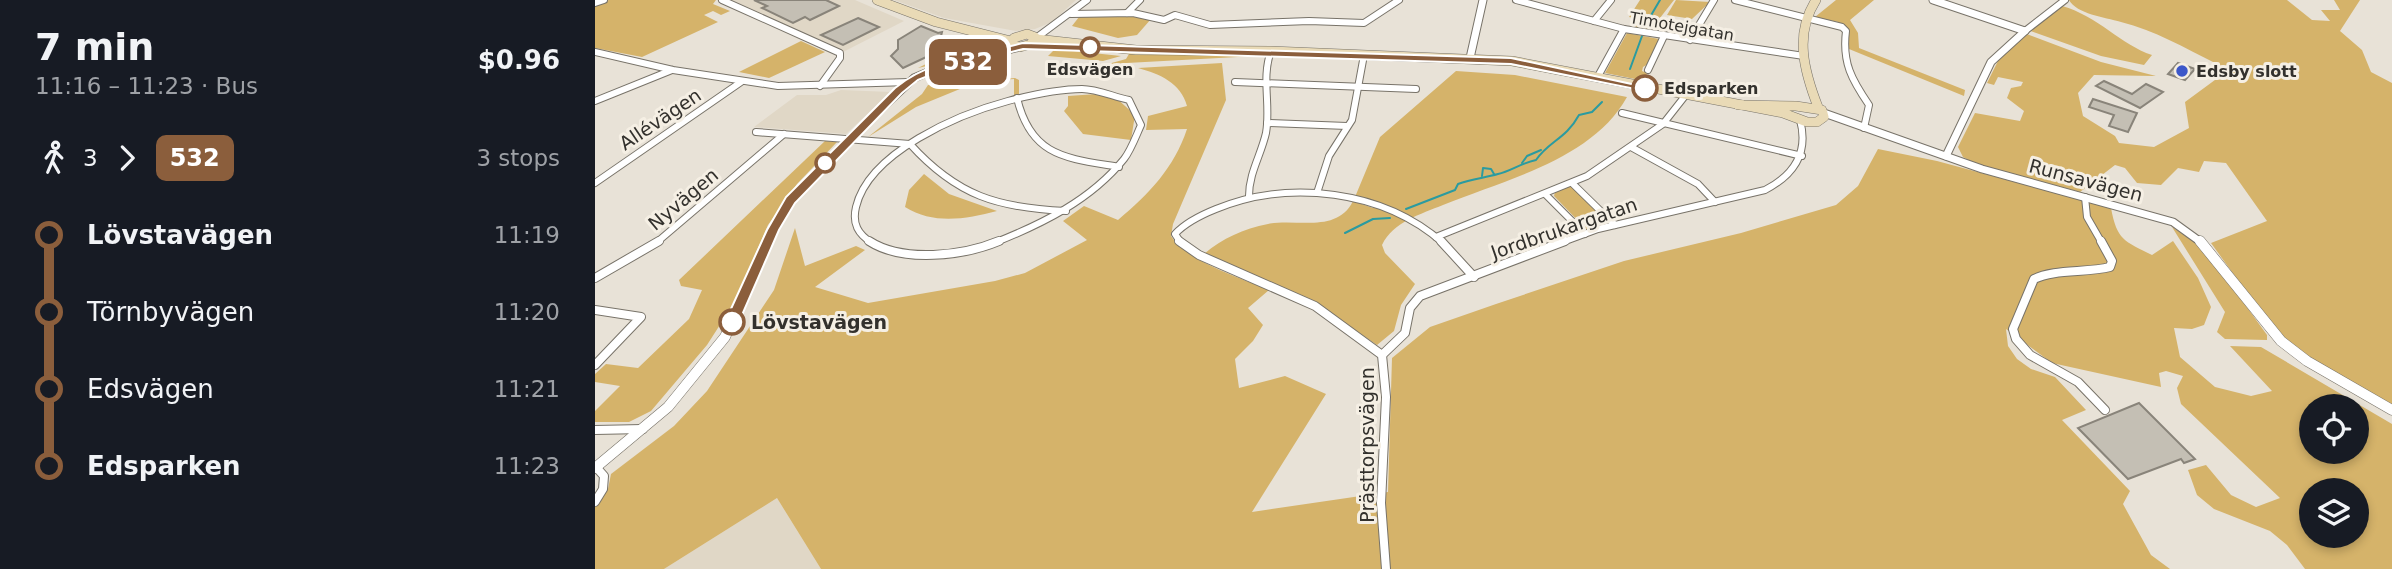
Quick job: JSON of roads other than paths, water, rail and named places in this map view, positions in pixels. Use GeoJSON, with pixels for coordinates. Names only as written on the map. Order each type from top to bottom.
{"type":"FeatureCollection","features":[{"type":"Feature","properties":{"kind":"main road"},"geometry":{"type":"LineString","coordinates":[[877,0],[916,16],[1022,46],[1271,51],[1511,61],[1685,96],[1820,116]]}},
{"type":"Feature","properties":{"kind":"main road"},"geometry":{"type":"LineString","coordinates":[[1817,0],[1806,17],[1802,36],[1808,83],[1820,116]]}},
{"type":"Feature","properties":{"kind":"main road"},"geometry":{"type":"LineString","coordinates":[[969,30],[1025,34],[1036,39],[1083,46]]}},
{"type":"Feature","properties":{"kind":"main road"},"geometry":{"type":"LineString","coordinates":[[1011,42],[1025,34]]}},
{"type":"Feature","properties":{"kind":"main road"},"geometry":{"type":"LineString","coordinates":[[1022,46],[1036,39]]}},
{"type":"Feature","properties":{"kind":"main road"},"geometry":{"type":"LineString","coordinates":[[1797,112],[1808,83]]}},
{"type":"Feature","properties":{"kind":"main road"},"geometry":{"type":"LineString","coordinates":[[1797,112],[1820,116]]}},
{"type":"Feature","properties":{"kind":"street"},"geometry":{"type":"LineString","coordinates":[[595,3],[604,0]]}},
{"type":"Feature","properties":{"kind":"street"},"geometry":{"type":"LineString","coordinates":[[722,0],[840,53],[840,58],[820,86]]}},
{"type":"Feature","properties":{"kind":"street"},"geometry":{"type":"LineString","coordinates":[[1036,39],[1087,0]]}},
{"type":"Feature","properties":{"kind":"street"},"geometry":{"type":"LineString","coordinates":[[1127,13],[1140,0]]}},
{"type":"Feature","properties":{"kind":"street"},"geometry":{"type":"LineString","coordinates":[[1071,14],[1127,13],[1164,20],[1175,15],[1210,25],[1317,21],[1364,23],[1399,0]]}},
{"type":"Feature","properties":{"kind":"street"},"geometry":{"type":"LineString","coordinates":[[1470,58],[1483,0]]}},
{"type":"Feature","properties":{"kind":"street","name":"Timotejgatan"},"geometry":{"type":"LineString","coordinates":[[1516,0],[1624,29],[1804,57]]}},
{"type":"Feature","properties":{"kind":"street"},"geometry":{"type":"LineString","coordinates":[[1594,21],[1611,0]]}},
{"type":"Feature","properties":{"kind":"street"},"geometry":{"type":"LineString","coordinates":[[1690,40],[1714,0]]}},
{"type":"Feature","properties":{"kind":"street"},"geometry":{"type":"LineString","coordinates":[[1735,0],[1835,24],[1846,31],[1844,49],[1848,74],[1869,105],[1864,128]]}},
{"type":"Feature","properties":{"kind":"street"},"geometry":{"type":"LineString","coordinates":[[1933,0],[2025,31]]}},
{"type":"Feature","properties":{"kind":"street"},"geometry":{"type":"LineString","coordinates":[[1946,156],[1991,62],[2005,46],[2065,0]]}},
{"type":"Feature","properties":{"kind":"street"},"geometry":{"type":"LineString","coordinates":[[1025,34],[1064,19]]}},
{"type":"Feature","properties":{"kind":"street"},"geometry":{"type":"LineString","coordinates":[[767,27],[777,25]]}},
{"type":"Feature","properties":{"kind":"street"},"geometry":{"type":"LineString","coordinates":[[1597,78],[1624,29]]}},
{"type":"Feature","properties":{"kind":"street"},"geometry":{"type":"LineString","coordinates":[[1648,70],[1664,36]]}},
{"type":"Feature","properties":{"kind":"street"},"geometry":{"type":"LineString","coordinates":[[979,59],[1011,42]]}},
{"type":"Feature","properties":{"kind":"street"},"geometry":{"type":"LineString","coordinates":[[595,502],[603,489],[604,476],[595,468],[643,429],[689,383],[725,337],[773,230],[790,200],[909,82],[932,69],[1022,46]]}},
{"type":"Feature","properties":{"kind":"street"},"geometry":{"type":"LineString","coordinates":[[1271,51],[1263,82],[1267,122],[1261,148],[1248,179],[1248,196],[1317,193],[1379,207],[1436,237],[1473,276]]}},
{"type":"Feature","properties":{"kind":"street"},"geometry":{"type":"LineString","coordinates":[[595,52],[742,82],[820,86],[909,82]]}},
{"type":"Feature","properties":{"kind":"street"},"geometry":{"type":"LineString","coordinates":[[1317,193],[1329,156],[1352,120],[1364,55]]}},
{"type":"Feature","properties":{"kind":"street"},"geometry":{"type":"LineString","coordinates":[[595,101],[673,70]]}},
{"type":"Feature","properties":{"kind":"street","name":"Allévägen"},"geometry":{"type":"LineString","coordinates":[[595,183],[742,82]]}},
{"type":"Feature","properties":{"kind":"street"},"geometry":{"type":"LineString","coordinates":[[1235,82],[1416,89]]}},
{"type":"Feature","properties":{"kind":"street"},"geometry":{"type":"LineString","coordinates":[[1084,89],[1119,92],[1131,99],[1142,117],[1142,128],[1137,141],[1118,167],[1066,211],[1007,240],[961,252],[917,255],[881,247],[862,237],[856,228],[854,215],[857,201],[876,172],[941,124],[1017,98],[1084,89]]}},
{"type":"Feature","properties":{"kind":"street"},"geometry":{"type":"LineString","coordinates":[[1436,237],[1572,183],[1663,124],[1681,105],[1685,96]]}},
{"type":"Feature","properties":{"kind":"street"},"geometry":{"type":"LineString","coordinates":[[1017,98],[1023,126],[1035,143],[1062,156],[1118,167]]}},
{"type":"Feature","properties":{"kind":"street"},"geometry":{"type":"LineString","coordinates":[[1797,112],[1805,137]]}},
{"type":"Feature","properties":{"kind":"street"},"geometry":{"type":"LineString","coordinates":[[1622,113],[1802,156],[1805,137],[1820,116]]}},
{"type":"Feature","properties":{"kind":"street","name":"Runsavägen"},"geometry":{"type":"LineString","coordinates":[[1820,116],[1946,156],[2162,218],[2196,235],[2212,250],[2256,314],[2279,339],[2308,361],[2392,410]]}},
{"type":"Feature","properties":{"kind":"street"},"geometry":{"type":"LineString","coordinates":[[1267,122],[1347,126]]}},
{"type":"Feature","properties":{"kind":"street"},"geometry":{"type":"LineString","coordinates":[[756,132],[910,145],[933,170],[958,190],[1008,206],[1066,211]]}},
{"type":"Feature","properties":{"kind":"street","name":"Nyvägen"},"geometry":{"type":"LineString","coordinates":[[595,278],[663,239],[784,134]]}},
{"type":"Feature","properties":{"kind":"street"},"geometry":{"type":"LineString","coordinates":[[1631,147],[1698,184],[1715,202]]}},
{"type":"Feature","properties":{"kind":"street","name":"Jordbrukargatan"},"geometry":{"type":"LineString","coordinates":[[1382,355],[1405,333],[1413,302],[1473,276],[1585,234],[1777,185],[1790,175],[1802,156]]}},
{"type":"Feature","properties":{"kind":"street"},"geometry":{"type":"LineString","coordinates":[[1572,183],[1615,225]]}},
{"type":"Feature","properties":{"kind":"street"},"geometry":{"type":"LineString","coordinates":[[1546,195],[1585,234]]}},
{"type":"Feature","properties":{"kind":"street","name":"Prästtorpsvägen"},"geometry":{"type":"LineString","coordinates":[[1248,196],[1221,205],[1180,228],[1175,234],[1181,244],[1199,256],[1315,306],[1382,355],[1387,397],[1381,503],[1386,569]]}},
{"type":"Feature","properties":{"kind":"street"},"geometry":{"type":"LineString","coordinates":[[2085,197],[2086,221],[2108,253],[2112,261],[2110,267],[2085,273],[2044,274],[2034,279],[2013,329],[2018,344],[2033,357],[2078,382],[2105,410]]}},
{"type":"Feature","properties":{"kind":"street"},"geometry":{"type":"LineString","coordinates":[[595,310],[641,317],[595,365]]}},
{"type":"Feature","properties":{"kind":"street"},"geometry":{"type":"LineString","coordinates":[[595,430],[643,429]]}},
{"type":"Feature","properties":{"kind":"waterway"},"geometry":{"type":"LineString","coordinates":[[1643,29],[1660,0]]}},
{"type":"Feature","properties":{"kind":"waterway"},"geometry":{"type":"LineString","coordinates":[[1630,69],[1642,36]]}},
{"type":"Feature","properties":{"kind":"waterway"},"geometry":{"type":"LineString","coordinates":[[1406,209],[1455,190],[1458,184],[1503,173],[1536,160],[1569,129],[1579,115],[1592,112],[1602,102]]}},
{"type":"Feature","properties":{"kind":"waterway"},"geometry":{"type":"LineString","coordinates":[[1522,163],[1527,156],[1541,150]]}},
{"type":"Feature","properties":{"kind":"waterway"},"geometry":{"type":"LineString","coordinates":[[1482,176],[1483,168],[1491,169],[1494,174]]}},
{"type":"Feature","properties":{"kind":"waterway"},"geometry":{"type":"LineString","coordinates":[[1345,233],[1373,219],[1390,218]]}},
{"type":"Feature","properties":{"kind":"place","name":"Edsvägen"},"geometry":{"type":"Point","coordinates":[1090,47]}},
{"type":"Feature","properties":{"kind":"place","name":"Edsby slott"},"geometry":{"type":"Point","coordinates":[2182,71]}},
{"type":"Feature","properties":{"kind":"place","name":"Edsparken"},"geometry":{"type":"Point","coordinates":[1645,88]}},
{"type":"Feature","properties":{"kind":"place","name":"Lövstavägen"},"geometry":{"type":"Point","coordinates":[732,322]}}]}
